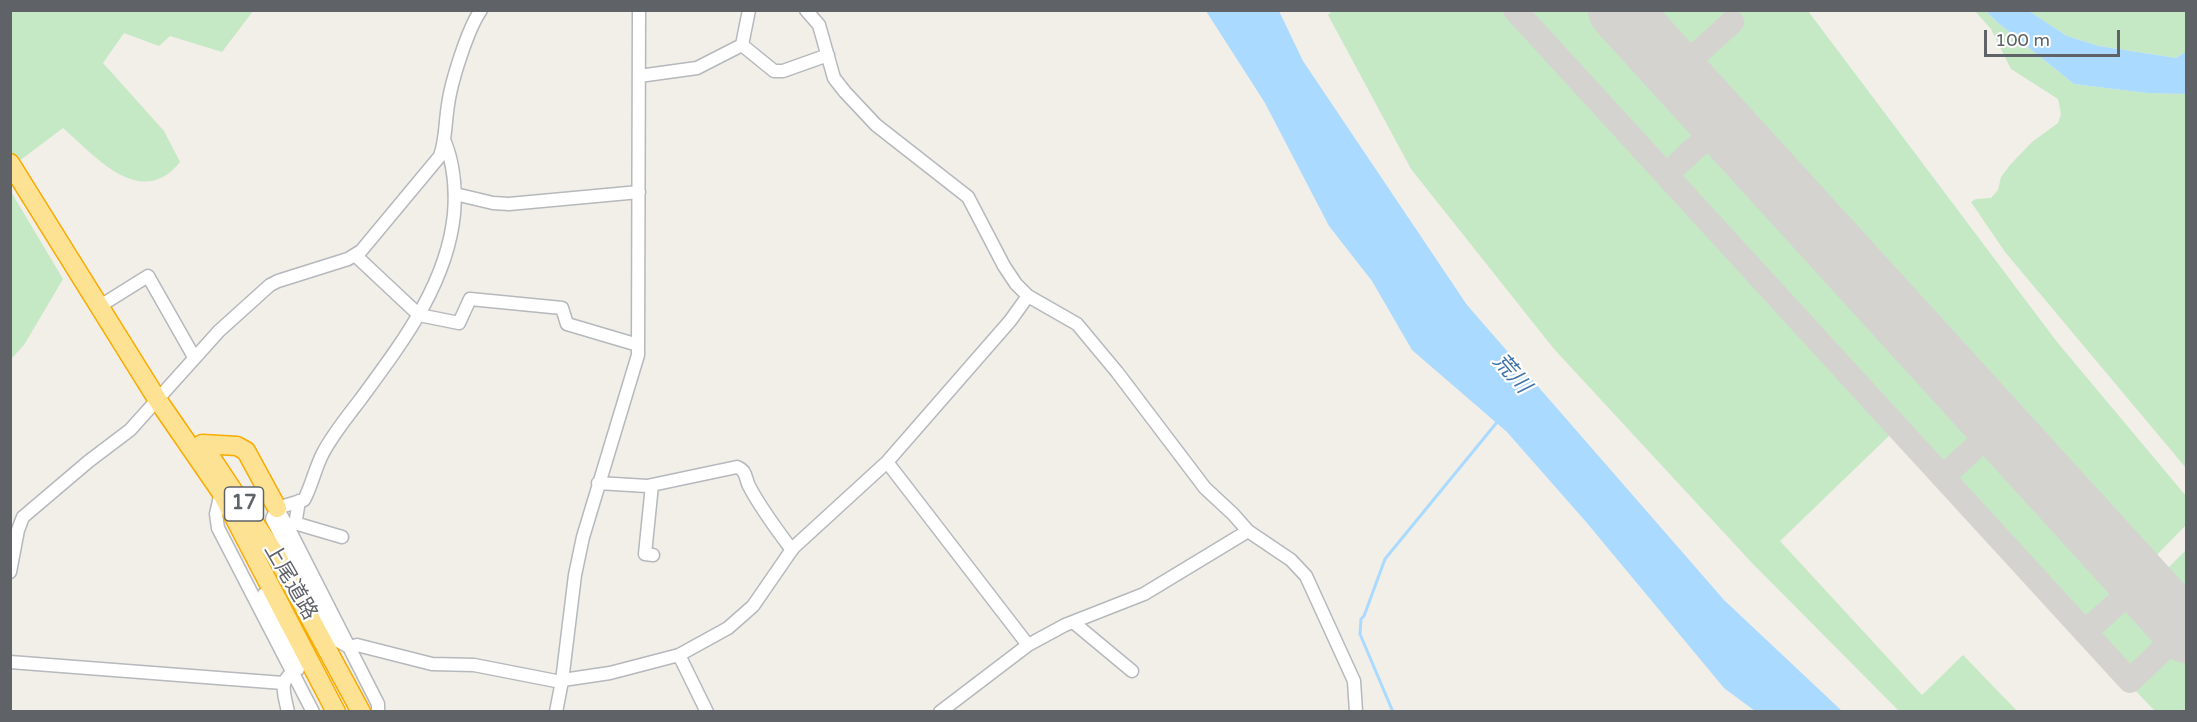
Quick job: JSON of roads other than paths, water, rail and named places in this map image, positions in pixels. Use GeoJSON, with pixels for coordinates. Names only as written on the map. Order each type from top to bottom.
{"type":"FeatureCollection","features":[{"type":"Feature","properties":{"kind":"highway","name":"上尾道路"},"geometry":{"type":"LineString","coordinates":[[10,163],[221,492],[336,711]]}},
{"type":"Feature","properties":{"kind":"highway","name":"上尾道路"},"geometry":{"type":"LineString","coordinates":[[160,395],[202,444],[237,493],[277,557],[361,711]]}},
{"type":"Feature","properties":{"kind":"highway"},"geometry":{"type":"LineString","coordinates":[[202,444],[237,446],[246,451],[277,508]]}},
{"type":"Feature","properties":{"kind":"street"},"geometry":{"type":"LineString","coordinates":[[10,572],[22,517],[88,460],[130,429],[219,331],[270,285],[361,251],[440,156],[445,142],[448,102],[467,38],[481,10]]}},
{"type":"Feature","properties":{"kind":"street"},"geometry":{"type":"LineString","coordinates":[[556,711],[575,575],[598,483],[638,355],[639,10]]}},
{"type":"Feature","properties":{"kind":"street"},"geometry":{"type":"LineString","coordinates":[[742,45],[749,10]]}},
{"type":"Feature","properties":{"kind":"street"},"geometry":{"type":"LineString","coordinates":[[806,10],[819,25],[834,78],[876,125],[969,197],[1004,266],[1016,284],[1028,296],[1077,324],[1117,372],[1205,488],[1248,531],[1291,560],[1306,576],[1354,681],[1356,711]]}},
{"type":"Feature","properties":{"kind":"street"},"geometry":{"type":"LineString","coordinates":[[639,76],[697,68],[742,45]]}},
{"type":"Feature","properties":{"kind":"street"},"geometry":{"type":"LineString","coordinates":[[742,45],[774,71],[783,71],[828,55]]}},
{"type":"Feature","properties":{"kind":"street"},"geometry":{"type":"LineString","coordinates":[[445,142],[455,194],[452,233],[444,262],[419,315],[322,454],[312,485],[304,500],[277,508],[272,519],[298,577],[331,633],[336,640],[349,647],[357,645],[432,664],[474,665],[556,681],[610,673],[679,655],[713,637],[740,619],[753,606],[792,550],[887,462],[1010,321],[1028,296]]}},
{"type":"Feature","properties":{"kind":"street"},"geometry":{"type":"LineString","coordinates":[[455,194],[493,203],[509,204],[639,192]]}},
{"type":"Feature","properties":{"kind":"street"},"geometry":{"type":"LineString","coordinates":[[355,255],[419,315],[459,323],[470,299],[562,308],[567,324],[638,345]]}},
{"type":"Feature","properties":{"kind":"street"},"geometry":{"type":"LineString","coordinates":[[102,309],[148,276],[194,357]]}},
{"type":"Feature","properties":{"kind":"street"},"geometry":{"type":"LineString","coordinates":[[887,462],[1028,645]]}},
{"type":"Feature","properties":{"kind":"street"},"geometry":{"type":"LineString","coordinates":[[598,483],[652,485],[737,467],[741,469],[768,516],[792,550]]}},
{"type":"Feature","properties":{"kind":"street"},"geometry":{"type":"LineString","coordinates":[[652,485],[645,554],[653,555]]}},
{"type":"Feature","properties":{"kind":"street"},"geometry":{"type":"LineString","coordinates":[[221,492],[216,514],[218,528],[313,711]]}},
{"type":"Feature","properties":{"kind":"street"},"geometry":{"type":"LineString","coordinates":[[300,501],[296,519],[298,525],[342,537]]}},
{"type":"Feature","properties":{"kind":"street"},"geometry":{"type":"LineString","coordinates":[[277,508],[378,704],[378,711]]}},
{"type":"Feature","properties":{"kind":"street"},"geometry":{"type":"LineString","coordinates":[[940,711],[1028,645],[1073,622],[1144,594],[1248,531]]}},
{"type":"Feature","properties":{"kind":"street"},"geometry":{"type":"LineString","coordinates":[[267,592],[264,594],[299,664],[298,669],[288,674],[283,683],[288,711]]}},
{"type":"Feature","properties":{"kind":"street"},"geometry":{"type":"LineString","coordinates":[[1073,622],[1132,672]]}},
{"type":"Feature","properties":{"kind":"street"},"geometry":{"type":"LineString","coordinates":[[679,655],[707,711]]}},
{"type":"Feature","properties":{"kind":"street"},"geometry":{"type":"LineString","coordinates":[[10,662],[283,683]]}},
{"type":"Feature","properties":{"kind":"water","name":"荒川"},"geometry":{"type":"Polygon","coordinates":[[[1206,11],[1279,11],[1303,61],[1467,305],[1724,600],[1842,711],[1755,711],[1724,688],[1587,523],[1507,432],[1412,350],[1372,281],[1329,226],[1265,103],[1206,11]]]}},
{"type":"Feature","properties":{"kind":"water"},"geometry":{"type":"Polygon","coordinates":[[[1986,11],[2029,11],[2067,36],[2099,46],[2176,58],[2185,52],[2186,94],[2147,93],[2074,84],[1986,11]]]}},
{"type":"Feature","properties":{"kind":"waterway"},"geometry":{"type":"LineString","coordinates":[[1393,712],[1360,634],[1361,619],[1385,559],[1498,421]]}}]}
